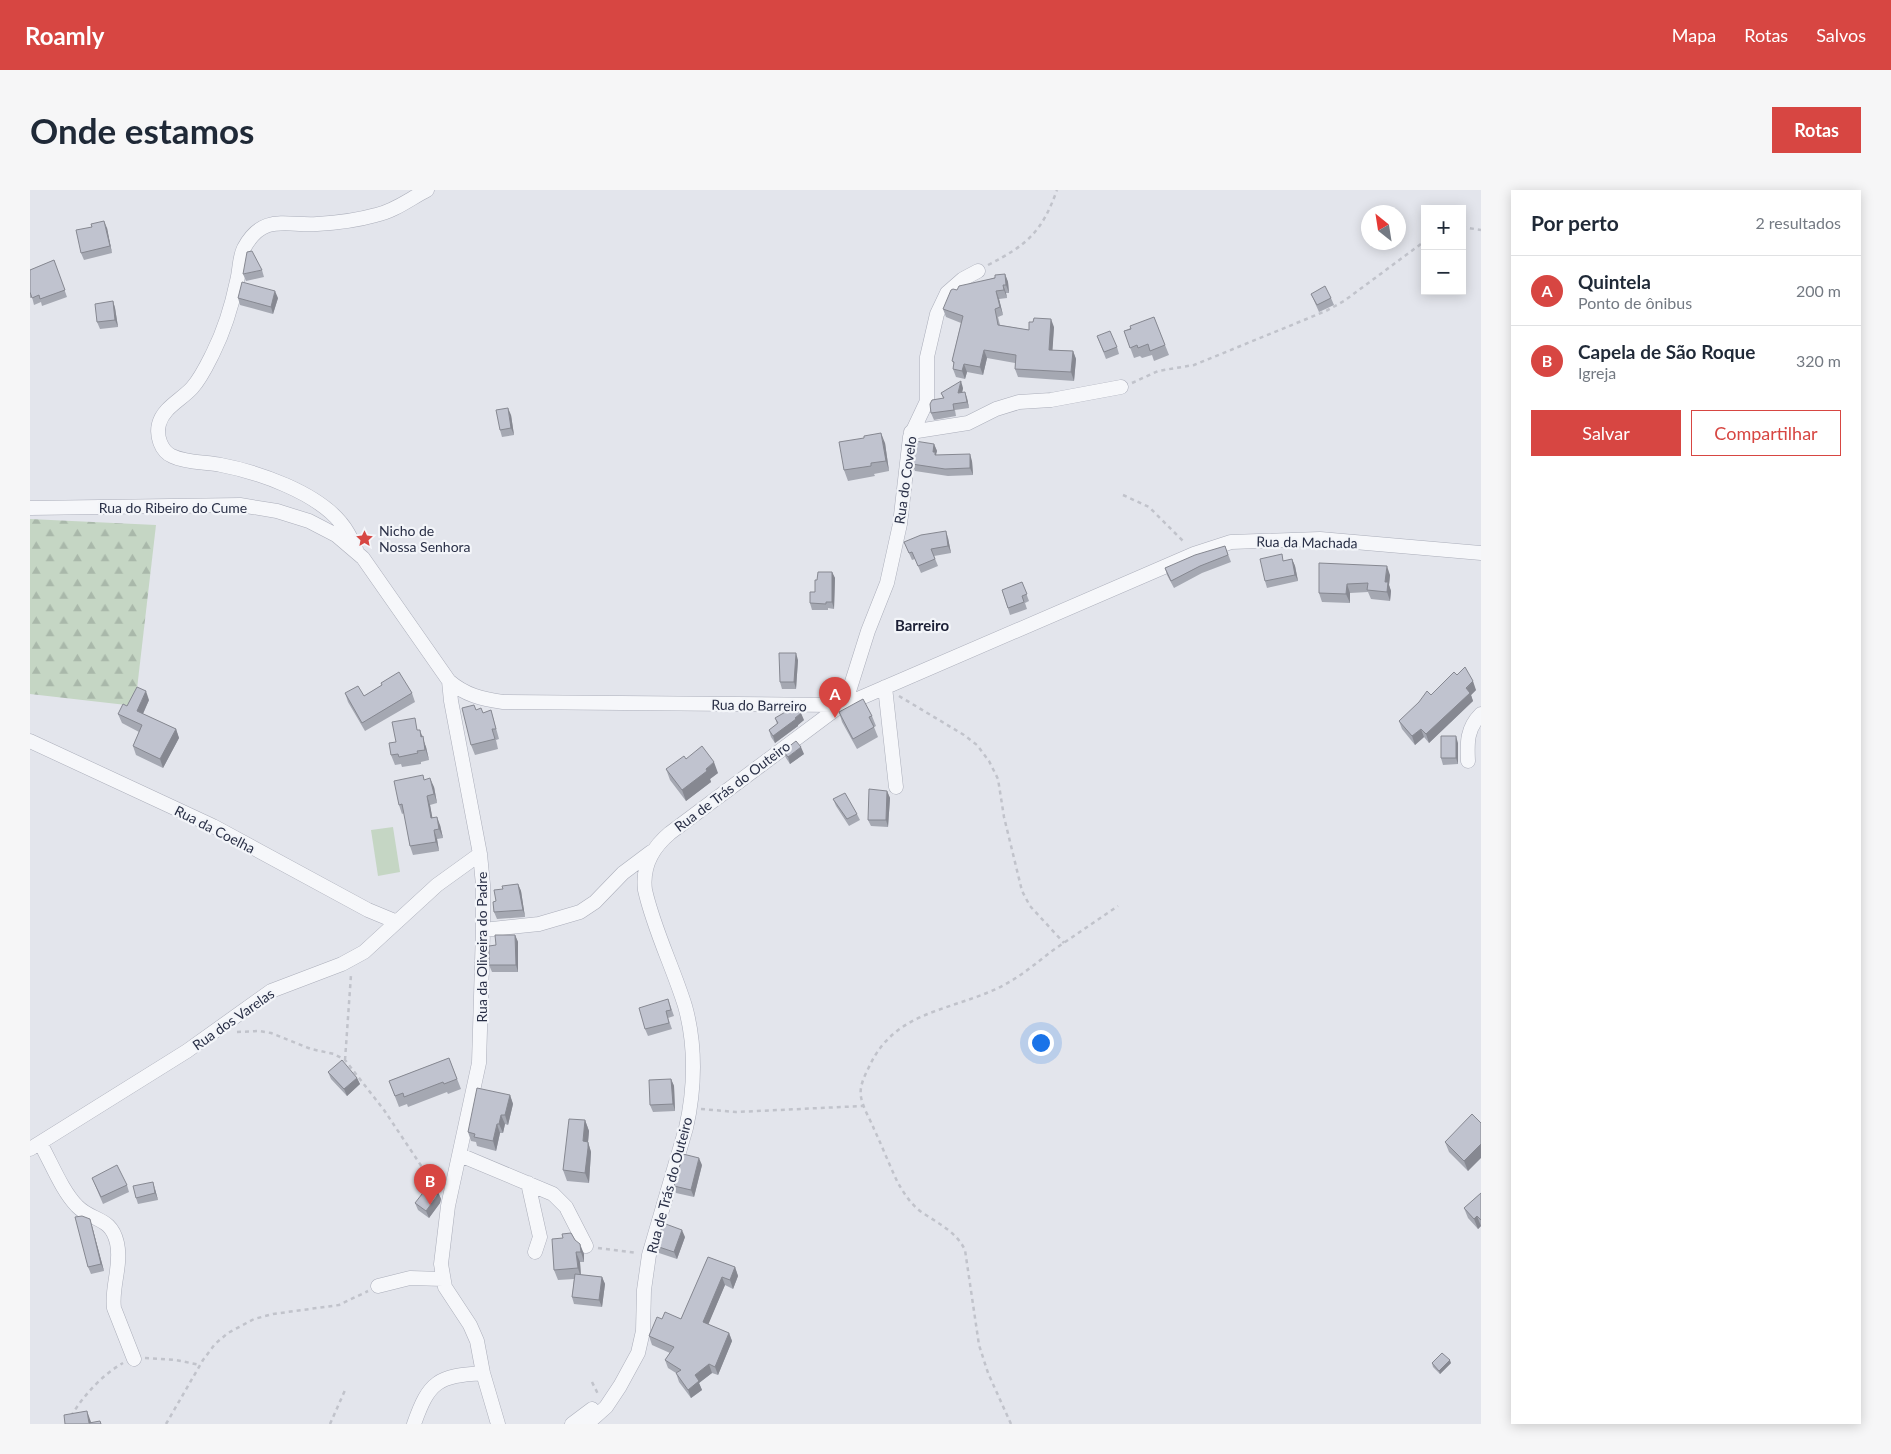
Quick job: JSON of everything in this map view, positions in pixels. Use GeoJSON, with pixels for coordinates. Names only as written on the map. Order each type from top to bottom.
{"type":"FeatureCollection","features":[{"type":"Feature","properties":{"kind":"street"},"geometry":{"type":"LineString","coordinates":[[359,555],[340,522],[323,506],[286,485],[262,475],[234,467],[174,457],[164,450],[158,432],[159,425],[163,414],[189,391],[208,364],[222,330],[236,287],[242,254],[253,236],[264,227],[276,222],[320,224],[377,215],[427,190]]}},
{"type":"Feature","properties":{"kind":"street","name":"Rua do Covelo"},"geometry":{"type":"LineString","coordinates":[[845,704],[868,631],[887,583],[900,524],[911,432],[927,401],[927,357],[940,306],[947,294],[957,284],[978,271]]}},
{"type":"Feature","properties":{"kind":"street"},"geometry":{"type":"LineString","coordinates":[[911,432],[968,423],[996,409],[1019,402],[1051,400],[1121,387]]}},
{"type":"Feature","properties":{"kind":"street","name":"Rua do Ribeiro do Cume"},"geometry":{"type":"LineString","coordinates":[[30,508],[222,504],[258,507],[309,521],[336,536],[359,555],[377,576],[449,681]]}},
{"type":"Feature","properties":{"kind":"street","name":"Rua da Machada"},"geometry":{"type":"LineString","coordinates":[[1194,554],[1230,542],[1320,539],[1338,539],[1423,549],[1481,553]]}},
{"type":"Feature","properties":{"kind":"street","name":"Rua do Barreiro"},"geometry":{"type":"LineString","coordinates":[[449,681],[460,691],[503,702],[817,706],[845,704],[1194,554]]}},
{"type":"Feature","properties":{"kind":"street","name":"Rua da Oliveira do Padre"},"geometry":{"type":"LineString","coordinates":[[442,1279],[441,1258],[448,1206],[480,1054],[483,930],[480,854],[451,701],[449,681]]}},
{"type":"Feature","properties":{"kind":"street"},"geometry":{"type":"LineString","coordinates":[[885,687],[896,787]]}},
{"type":"Feature","properties":{"kind":"street","name":"Rua de Trás do Outeiro"},"geometry":{"type":"LineString","coordinates":[[587,1424],[606,1406],[638,1353],[643,1331],[644,1290],[649,1255],[681,1147],[690,1108],[692,1047],[688,1019],[644,890],[646,867],[654,850],[676,828],[823,718],[845,704]]}},
{"type":"Feature","properties":{"kind":"street"},"geometry":{"type":"LineString","coordinates":[[1468,761],[1467,743],[1469,731],[1481,714]]}},
{"type":"Feature","properties":{"kind":"street","name":"Rua da Coelha"},"geometry":{"type":"LineString","coordinates":[[30,741],[213,826],[342,896],[397,922]]}},
{"type":"Feature","properties":{"kind":"street"},"geometry":{"type":"LineString","coordinates":[[483,930],[539,924],[580,912],[596,902],[623,873],[654,850]]}},
{"type":"Feature","properties":{"kind":"street","name":"Rua dos Varelas"},"geometry":{"type":"LineString","coordinates":[[35,1146],[187,1051],[271,991],[352,959],[373,944],[437,885],[480,854]]}},
{"type":"Feature","properties":{"kind":"street"},"geometry":{"type":"LineString","coordinates":[[35,1146],[73,1201],[81,1209],[107,1224],[114,1234],[118,1253],[117,1281],[113,1302],[134,1359]]}},
{"type":"Feature","properties":{"kind":"street"},"geometry":{"type":"LineString","coordinates":[[460,1155],[553,1194],[560,1200],[586,1246]]}},
{"type":"Feature","properties":{"kind":"street"},"geometry":{"type":"LineString","coordinates":[[528,1184],[540,1237],[535,1252]]}},
{"type":"Feature","properties":{"kind":"street"},"geometry":{"type":"LineString","coordinates":[[378,1286],[410,1278],[442,1279],[474,1334],[498,1424]]}},
{"type":"Feature","properties":{"kind":"street"},"geometry":{"type":"LineString","coordinates":[[414,1424],[426,1396],[437,1382],[454,1375],[483,1373]]}},
{"type":"Feature","properties":{"kind":"street"},"geometry":{"type":"LineString","coordinates":[[572,1424],[613,1394],[624,1379]]}},
{"type":"Feature","properties":{"kind":"path"},"geometry":{"type":"LineString","coordinates":[[978,271],[1010,254],[1039,229],[1057,190]]}},
{"type":"Feature","properties":{"kind":"path"},"geometry":{"type":"LineString","coordinates":[[1466,228],[1481,230]]}},
{"type":"Feature","properties":{"kind":"path"},"geometry":{"type":"LineString","coordinates":[[1121,387],[1158,371],[1194,365],[1326,312],[1344,301],[1421,244]]}},
{"type":"Feature","properties":{"kind":"path"},"geometry":{"type":"LineString","coordinates":[[1123,495],[1149,507],[1194,554]]}},
{"type":"Feature","properties":{"kind":"path"},"geometry":{"type":"LineString","coordinates":[[885,687],[964,735],[977,745],[990,761],[998,779],[1004,817],[1022,891],[1030,906],[1064,943]]}},
{"type":"Feature","properties":{"kind":"path"},"geometry":{"type":"LineString","coordinates":[[1011,1424],[988,1373],[979,1345],[965,1250],[961,1241],[953,1233],[920,1210],[906,1196],[864,1106],[861,1091],[863,1081],[875,1055],[893,1033],[914,1019],[997,989],[1118,906]]}},
{"type":"Feature","properties":{"kind":"path"},"geometry":{"type":"LineString","coordinates":[[345,1060],[352,959]]}},
{"type":"Feature","properties":{"kind":"path"},"geometry":{"type":"LineString","coordinates":[[233,1033],[259,1031],[271,1033],[311,1049],[334,1054],[345,1060],[384,1110],[448,1206]]}},
{"type":"Feature","properties":{"kind":"path"},"geometry":{"type":"LineString","coordinates":[[690,1108],[736,1112],[864,1106]]}},
{"type":"Feature","properties":{"kind":"path"},"geometry":{"type":"LineString","coordinates":[[586,1246],[649,1255]]}},
{"type":"Feature","properties":{"kind":"path"},"geometry":{"type":"LineString","coordinates":[[166,1424],[200,1365],[215,1344],[228,1333],[254,1319],[288,1310],[339,1305],[378,1286]]}},
{"type":"Feature","properties":{"kind":"path"},"geometry":{"type":"LineString","coordinates":[[68,1421],[87,1394],[97,1384],[115,1368],[134,1359],[158,1357],[200,1365]]}},
{"type":"Feature","properties":{"kind":"path"},"geometry":{"type":"LineString","coordinates":[[592,1382],[602,1401]]}},
{"type":"Feature","properties":{"kind":"path"},"geometry":{"type":"LineString","coordinates":[[330,1424],[346,1388]]}},
{"type":"Feature","properties":{"kind":"green space"},"geometry":{"type":"Polygon","coordinates":[[[30,519],[156,525],[135,706],[30,694],[30,519]]]}},
{"type":"Feature","properties":{"kind":"green space"},"geometry":{"type":"Polygon","coordinates":[[[393,827],[400,872],[378,876],[371,830],[393,827]]]}},
{"type":"Feature","properties":{"kind":"building"},"geometry":{"type":"Polygon","coordinates":[[[104,221],[110,246],[81,253],[76,230],[92,227],[91,224],[104,221]]]}},
{"type":"Feature","properties":{"kind":"building"},"geometry":{"type":"Polygon","coordinates":[[[252,251],[262,270],[243,274],[247,252],[252,251]]]}},
{"type":"Feature","properties":{"kind":"building"},"geometry":{"type":"Polygon","coordinates":[[[54,260],[65,290],[40,299],[39,295],[32,298],[30,292],[30,270],[54,260]]]}},
{"type":"Feature","properties":{"kind":"building"},"geometry":{"type":"Polygon","coordinates":[[[1005,274],[1006,285],[1003,285],[1004,290],[996,291],[1000,307],[995,309],[998,325],[1029,330],[1029,322],[1033,322],[1034,318],[1051,319],[1049,350],[1073,351],[1071,372],[1015,369],[1016,355],[984,350],[980,367],[964,364],[962,371],[953,369],[954,362],[952,361],[963,316],[943,309],[951,290],[957,290],[959,286],[995,278],[995,275],[1005,274]]]}},
{"type":"Feature","properties":{"kind":"building"},"geometry":{"type":"Polygon","coordinates":[[[242,282],[275,291],[271,307],[238,298],[242,282]]]}},
{"type":"Feature","properties":{"kind":"building"},"geometry":{"type":"Polygon","coordinates":[[[1325,286],[1331,298],[1317,305],[1311,294],[1325,286]]]}},
{"type":"Feature","properties":{"kind":"building"},"geometry":{"type":"Polygon","coordinates":[[[113,301],[115,320],[97,322],[95,304],[113,301]]]}},
{"type":"Feature","properties":{"kind":"building"},"geometry":{"type":"Polygon","coordinates":[[[1154,317],[1165,345],[1150,351],[1148,344],[1138,348],[1137,345],[1130,348],[1124,331],[1131,329],[1130,326],[1154,317]]]}},
{"type":"Feature","properties":{"kind":"building"},"geometry":{"type":"Polygon","coordinates":[[[1110,331],[1117,347],[1104,352],[1097,336],[1110,331]]]}},
{"type":"Feature","properties":{"kind":"building"},"geometry":{"type":"Polygon","coordinates":[[[961,381],[958,393],[965,392],[967,402],[953,404],[954,410],[931,413],[930,404],[932,400],[944,398],[941,393],[961,381]]]}},
{"type":"Feature","properties":{"kind":"building"},"geometry":{"type":"Polygon","coordinates":[[[508,408],[511,428],[500,430],[496,410],[508,408]]]}},
{"type":"Feature","properties":{"kind":"building"},"geometry":{"type":"Polygon","coordinates":[[[881,433],[886,461],[871,463],[871,466],[844,470],[839,442],[881,433]]]}},
{"type":"Feature","properties":{"kind":"building"},"geometry":{"type":"Polygon","coordinates":[[[915,441],[934,444],[933,452],[935,452],[935,455],[970,454],[970,468],[945,469],[912,464],[915,441]]]}},
{"type":"Feature","properties":{"kind":"building"},"geometry":{"type":"Polygon","coordinates":[[[946,531],[948,546],[931,549],[935,559],[918,566],[912,552],[909,553],[904,542],[921,535],[946,531]]]}},
{"type":"Feature","properties":{"kind":"building"},"geometry":{"type":"Polygon","coordinates":[[[1225,546],[1228,555],[1200,566],[1171,581],[1165,568],[1195,555],[1225,546]]]}},
{"type":"Feature","properties":{"kind":"building"},"geometry":{"type":"Polygon","coordinates":[[[1282,554],[1283,561],[1292,559],[1295,575],[1265,581],[1260,559],[1282,554]]]}},
{"type":"Feature","properties":{"kind":"building"},"geometry":{"type":"Polygon","coordinates":[[[1319,563],[1387,566],[1385,582],[1388,582],[1387,592],[1367,590],[1368,583],[1347,584],[1346,594],[1319,593],[1319,563]]]}},
{"type":"Feature","properties":{"kind":"building"},"geometry":{"type":"Polygon","coordinates":[[[818,572],[832,572],[832,602],[826,602],[826,604],[810,603],[810,592],[815,592],[815,580],[817,580],[818,572]]]}},
{"type":"Feature","properties":{"kind":"building"},"geometry":{"type":"Polygon","coordinates":[[[1022,582],[1027,594],[1022,596],[1024,602],[1008,608],[1002,590],[1022,582]]]}},
{"type":"Feature","properties":{"kind":"building"},"geometry":{"type":"Polygon","coordinates":[[[779,653],[796,653],[794,682],[780,682],[779,653]]]}},
{"type":"Feature","properties":{"kind":"building"},"geometry":{"type":"Polygon","coordinates":[[[1465,667],[1473,681],[1466,688],[1470,693],[1426,734],[1421,729],[1412,736],[1399,721],[1419,702],[1427,691],[1431,695],[1454,672],[1457,675],[1465,667]]]}},
{"type":"Feature","properties":{"kind":"building"},"geometry":{"type":"Polygon","coordinates":[[[399,672],[412,693],[362,723],[345,693],[358,686],[364,696],[399,672]]]}},
{"type":"Feature","properties":{"kind":"building"},"geometry":{"type":"Polygon","coordinates":[[[137,687],[146,691],[137,711],[176,729],[160,759],[133,746],[142,725],[118,714],[123,704],[127,706],[137,687]]]}},
{"type":"Feature","properties":{"kind":"building"},"geometry":{"type":"Polygon","coordinates":[[[863,699],[872,716],[869,717],[874,727],[853,739],[839,712],[863,699]]]}},
{"type":"Feature","properties":{"kind":"building"},"geometry":{"type":"Polygon","coordinates":[[[474,705],[476,710],[481,708],[483,713],[491,710],[496,729],[492,729],[495,739],[471,745],[462,708],[474,705]]]}},
{"type":"Feature","properties":{"kind":"building"},"geometry":{"type":"Polygon","coordinates":[[[797,707],[801,713],[773,736],[769,730],[778,723],[775,718],[797,707]]]}},
{"type":"Feature","properties":{"kind":"building"},"geometry":{"type":"Polygon","coordinates":[[[415,718],[417,730],[420,730],[421,737],[423,736],[425,750],[399,757],[398,754],[391,755],[389,743],[396,742],[392,722],[415,718]]]}},
{"type":"Feature","properties":{"kind":"building"},"geometry":{"type":"Polygon","coordinates":[[[1441,736],[1456,736],[1456,758],[1441,758],[1441,736]]]}},
{"type":"Feature","properties":{"kind":"building"},"geometry":{"type":"Polygon","coordinates":[[[796,741],[801,747],[788,757],[783,751],[796,741]]]}},
{"type":"Feature","properties":{"kind":"building"},"geometry":{"type":"Polygon","coordinates":[[[702,746],[714,762],[706,769],[707,771],[682,790],[666,769],[684,756],[686,759],[702,746]]]}},
{"type":"Feature","properties":{"kind":"building"},"geometry":{"type":"Polygon","coordinates":[[[423,775],[424,780],[430,778],[434,794],[427,796],[431,818],[437,817],[439,829],[434,830],[436,842],[410,846],[402,804],[399,805],[394,781],[423,775]]]}},
{"type":"Feature","properties":{"kind":"building"},"geometry":{"type":"Polygon","coordinates":[[[869,789],[887,791],[886,820],[868,820],[869,789]]]}},
{"type":"Feature","properties":{"kind":"building"},"geometry":{"type":"Polygon","coordinates":[[[845,793],[857,814],[847,819],[833,799],[845,793]]]}},
{"type":"Feature","properties":{"kind":"building"},"geometry":{"type":"Polygon","coordinates":[[[518,884],[523,910],[494,912],[493,902],[496,901],[494,890],[503,889],[502,886],[518,884]]]}},
{"type":"Feature","properties":{"kind":"building"},"geometry":{"type":"Polygon","coordinates":[[[495,935],[515,935],[516,965],[489,965],[489,946],[496,945],[495,935]]]}},
{"type":"Feature","properties":{"kind":"building"},"geometry":{"type":"Polygon","coordinates":[[[668,999],[671,1010],[666,1011],[669,1023],[645,1029],[639,1008],[668,999]]]}},
{"type":"Feature","properties":{"kind":"building"},"geometry":{"type":"Polygon","coordinates":[[[449,1058],[457,1079],[444,1084],[443,1082],[404,1097],[403,1093],[395,1096],[389,1081],[449,1058]]]}},
{"type":"Feature","properties":{"kind":"building"},"geometry":{"type":"Polygon","coordinates":[[[342,1060],[357,1078],[344,1089],[328,1072],[342,1060]]]}},
{"type":"Feature","properties":{"kind":"building"},"geometry":{"type":"Polygon","coordinates":[[[671,1079],[673,1104],[650,1105],[649,1080],[671,1079]]]}},
{"type":"Feature","properties":{"kind":"building"},"geometry":{"type":"Polygon","coordinates":[[[477,1088],[510,1095],[505,1115],[501,1115],[493,1141],[474,1137],[475,1134],[468,1132],[477,1088]]]}},
{"type":"Feature","properties":{"kind":"building"},"geometry":{"type":"Polygon","coordinates":[[[1472,1114],[1481,1123],[1481,1144],[1464,1161],[1445,1142],[1472,1114]]]}},
{"type":"Feature","properties":{"kind":"building"},"geometry":{"type":"Polygon","coordinates":[[[569,1119],[585,1120],[583,1141],[588,1142],[588,1148],[585,1173],[563,1170],[569,1119]]]}},
{"type":"Feature","properties":{"kind":"building"},"geometry":{"type":"Polygon","coordinates":[[[683,1154],[699,1158],[691,1190],[674,1186],[683,1154]]]}},
{"type":"Feature","properties":{"kind":"building"},"geometry":{"type":"Polygon","coordinates":[[[117,1165],[127,1185],[101,1197],[92,1178],[117,1165]]]}},
{"type":"Feature","properties":{"kind":"building"},"geometry":{"type":"Polygon","coordinates":[[[153,1182],[155,1193],[136,1198],[133,1186],[153,1182]]]}},
{"type":"Feature","properties":{"kind":"building"},"geometry":{"type":"Polygon","coordinates":[[[429,1185],[438,1192],[426,1211],[415,1203],[429,1185]]]}},
{"type":"Feature","properties":{"kind":"building"},"geometry":{"type":"Polygon","coordinates":[[[1481,1193],[1481,1220],[1477,1216],[1474,1219],[1464,1208],[1481,1193]]]}},
{"type":"Feature","properties":{"kind":"building"},"geometry":{"type":"Polygon","coordinates":[[[82,1216],[90,1219],[101,1264],[88,1267],[75,1217],[82,1216]]]}},
{"type":"Feature","properties":{"kind":"building"},"geometry":{"type":"Polygon","coordinates":[[[663,1223],[682,1230],[674,1252],[656,1246],[663,1223]]]}},
{"type":"Feature","properties":{"kind":"building"},"geometry":{"type":"Polygon","coordinates":[[[571,1233],[580,1244],[581,1252],[576,1252],[578,1268],[554,1270],[552,1239],[563,1238],[562,1234],[571,1233]]]}},
{"type":"Feature","properties":{"kind":"building"},"geometry":{"type":"Polygon","coordinates":[[[708,1257],[735,1267],[730,1280],[722,1277],[703,1322],[729,1333],[715,1367],[709,1364],[695,1375],[699,1381],[688,1390],[676,1373],[681,1370],[665,1360],[674,1347],[649,1336],[657,1317],[662,1319],[665,1312],[681,1319],[708,1257]]]}},
{"type":"Feature","properties":{"kind":"building"},"geometry":{"type":"Polygon","coordinates":[[[575,1274],[602,1277],[599,1300],[572,1297],[575,1274]]]}},
{"type":"Feature","properties":{"kind":"building"},"geometry":{"type":"Polygon","coordinates":[[[1442,1353],[1450,1360],[1439,1371],[1432,1363],[1442,1353]]]}},
{"type":"Feature","properties":{"kind":"building"},"geometry":{"type":"Polygon","coordinates":[[[87,1411],[89,1423],[100,1421],[101,1424],[65,1424],[64,1415],[87,1411]]]}},
{"type":"Feature","properties":{"kind":"place","name":"Nicho de Nossa Senhora"},"geometry":{"type":"Point","coordinates":[365,538]}},
{"type":"Feature","properties":{"kind":"place","name":"Quintela"},"geometry":{"type":"Point","coordinates":[835,718]}},
{"type":"Feature","properties":{"kind":"place","name":"Capela de São Roque"},"geometry":{"type":"Point","coordinates":[430,1205]}},
{"type":"Feature","properties":{"kind":"district","name":"Barreiro"},"geometry":{"type":"Point","coordinates":[922,625]}}]}
